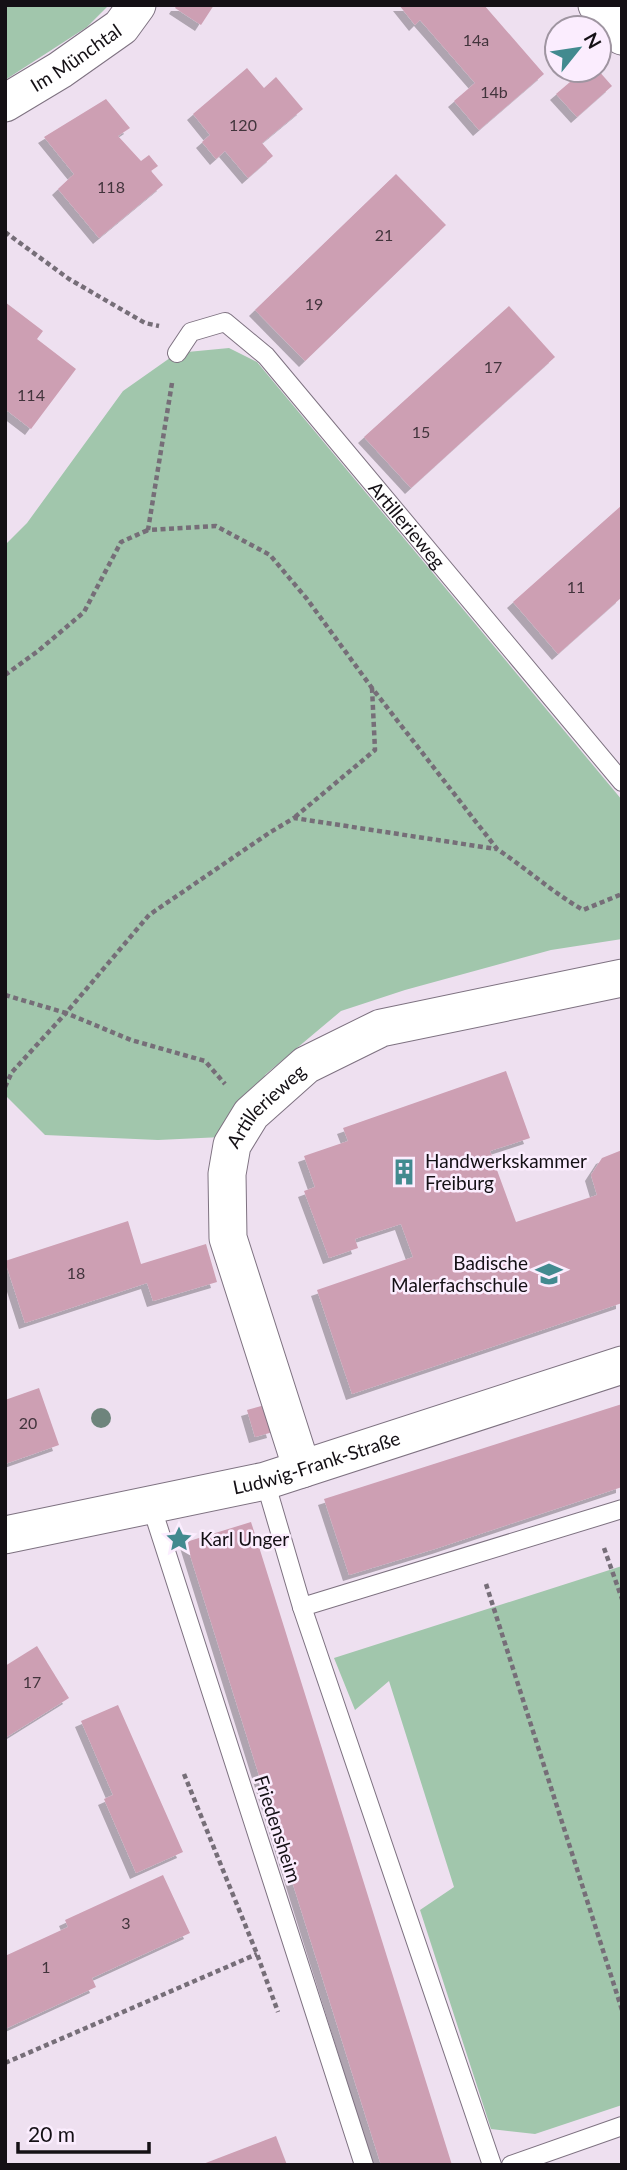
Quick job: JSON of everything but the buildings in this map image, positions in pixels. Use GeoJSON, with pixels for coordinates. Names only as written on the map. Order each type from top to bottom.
{"type":"FeatureCollection","features":[{"type":"Feature","properties":{"kind":"street","name":"Im Münchtal"},"geometry":{"type":"LineString","coordinates":[[5,103],[60,70],[121,27],[137,5]]}},
{"type":"Feature","properties":{"kind":"street"},"geometry":{"type":"LineString","coordinates":[[597,5],[622,36]]}},
{"type":"Feature","properties":{"kind":"street","name":"Artillerieweg"},"geometry":{"type":"LineString","coordinates":[[302,1469],[228,1238],[228,1164],[232,1145],[251,1114],[306,1065],[380,1028],[622,978]]}},
{"type":"Feature","properties":{"kind":"street","name":"Ludwig-Frank-Straße"},"geometry":{"type":"LineString","coordinates":[[5,1535],[265,1481],[622,1365]]}},
{"type":"Feature","properties":{"kind":"lane","name":"Artillerieweg"},"geometry":{"type":"LineString","coordinates":[[191,332],[225,322],[267,356],[622,782]]}},
{"type":"Feature","properties":{"kind":"lane"},"geometry":{"type":"LineString","coordinates":[[177,353],[191,332]]}},
{"type":"Feature","properties":{"kind":"lane"},"geometry":{"type":"LineString","coordinates":[[265,1481],[302,1607],[492,2165]]}},
{"type":"Feature","properties":{"kind":"lane","name":"Friedensheim"},"geometry":{"type":"LineString","coordinates":[[151,1505],[364,2165]]}},
{"type":"Feature","properties":{"kind":"lane"},"geometry":{"type":"LineString","coordinates":[[302,1607],[622,1509]]}},
{"type":"Feature","properties":{"kind":"lane"},"geometry":{"type":"LineString","coordinates":[[511,2165],[622,2126]]}},
{"type":"Feature","properties":{"kind":"path"},"geometry":{"type":"LineString","coordinates":[[5,232],[69,279],[145,323],[191,332]]}},
{"type":"Feature","properties":{"kind":"path"},"geometry":{"type":"LineString","coordinates":[[148,530],[177,353]]}},
{"type":"Feature","properties":{"kind":"path"},"geometry":{"type":"LineString","coordinates":[[5,675],[38,652],[84,612],[121,542],[148,530],[216,526],[270,555],[307,599],[372,688],[497,849],[583,910],[622,894]]}},
{"type":"Feature","properties":{"kind":"path"},"geometry":{"type":"LineString","coordinates":[[5,1087],[12,1072],[149,915],[269,832],[294,818],[375,750],[372,688]]}},
{"type":"Feature","properties":{"kind":"path"},"geometry":{"type":"LineString","coordinates":[[294,818],[497,849]]}},
{"type":"Feature","properties":{"kind":"path"},"geometry":{"type":"LineString","coordinates":[[5,995],[66,1013],[131,1040],[205,1061]]}},
{"type":"Feature","properties":{"kind":"path"},"geometry":{"type":"LineString","coordinates":[[612,1570],[622,1598]]}},
{"type":"Feature","properties":{"kind":"path"},"geometry":{"type":"LineString","coordinates":[[492,1606],[622,2010]]}},
{"type":"Feature","properties":{"kind":"path"},"geometry":{"type":"LineString","coordinates":[[5,2063],[257,1954],[184,1774]]}},
{"type":"Feature","properties":{"kind":"green space"},"geometry":{"type":"Polygon","coordinates":[[[5,5],[109,5],[87,27],[5,80],[5,5]]]}},
{"type":"Feature","properties":{"kind":"green space"},"geometry":{"type":"Polygon","coordinates":[[[229,348],[257,362],[622,800],[622,939],[551,950],[405,990],[341,1011],[266,1074],[222,1137],[158,1140],[45,1135],[5,1095],[5,545],[27,523],[123,391],[177,353],[229,348]]]}},
{"type":"Feature","properties":{"kind":"green space"},"geometry":{"type":"Polygon","coordinates":[[[622,1566],[622,2105],[535,2134],[491,2129],[420,1910],[454,1887],[389,1681],[355,1710],[334,1658],[622,1566]]]}},
{"type":"Feature","properties":{"kind":"place","name":"Handwerkskammer Freiburg"},"geometry":{"type":"Point","coordinates":[404,1172]}},
{"type":"Feature","properties":{"kind":"place","name":"Badische Malerfachschule"},"geometry":{"type":"Point","coordinates":[549,1274]}},
{"type":"Feature","properties":{"kind":"place","name":"Karl Unger"},"geometry":{"type":"Point","coordinates":[179,1539]}}]}
